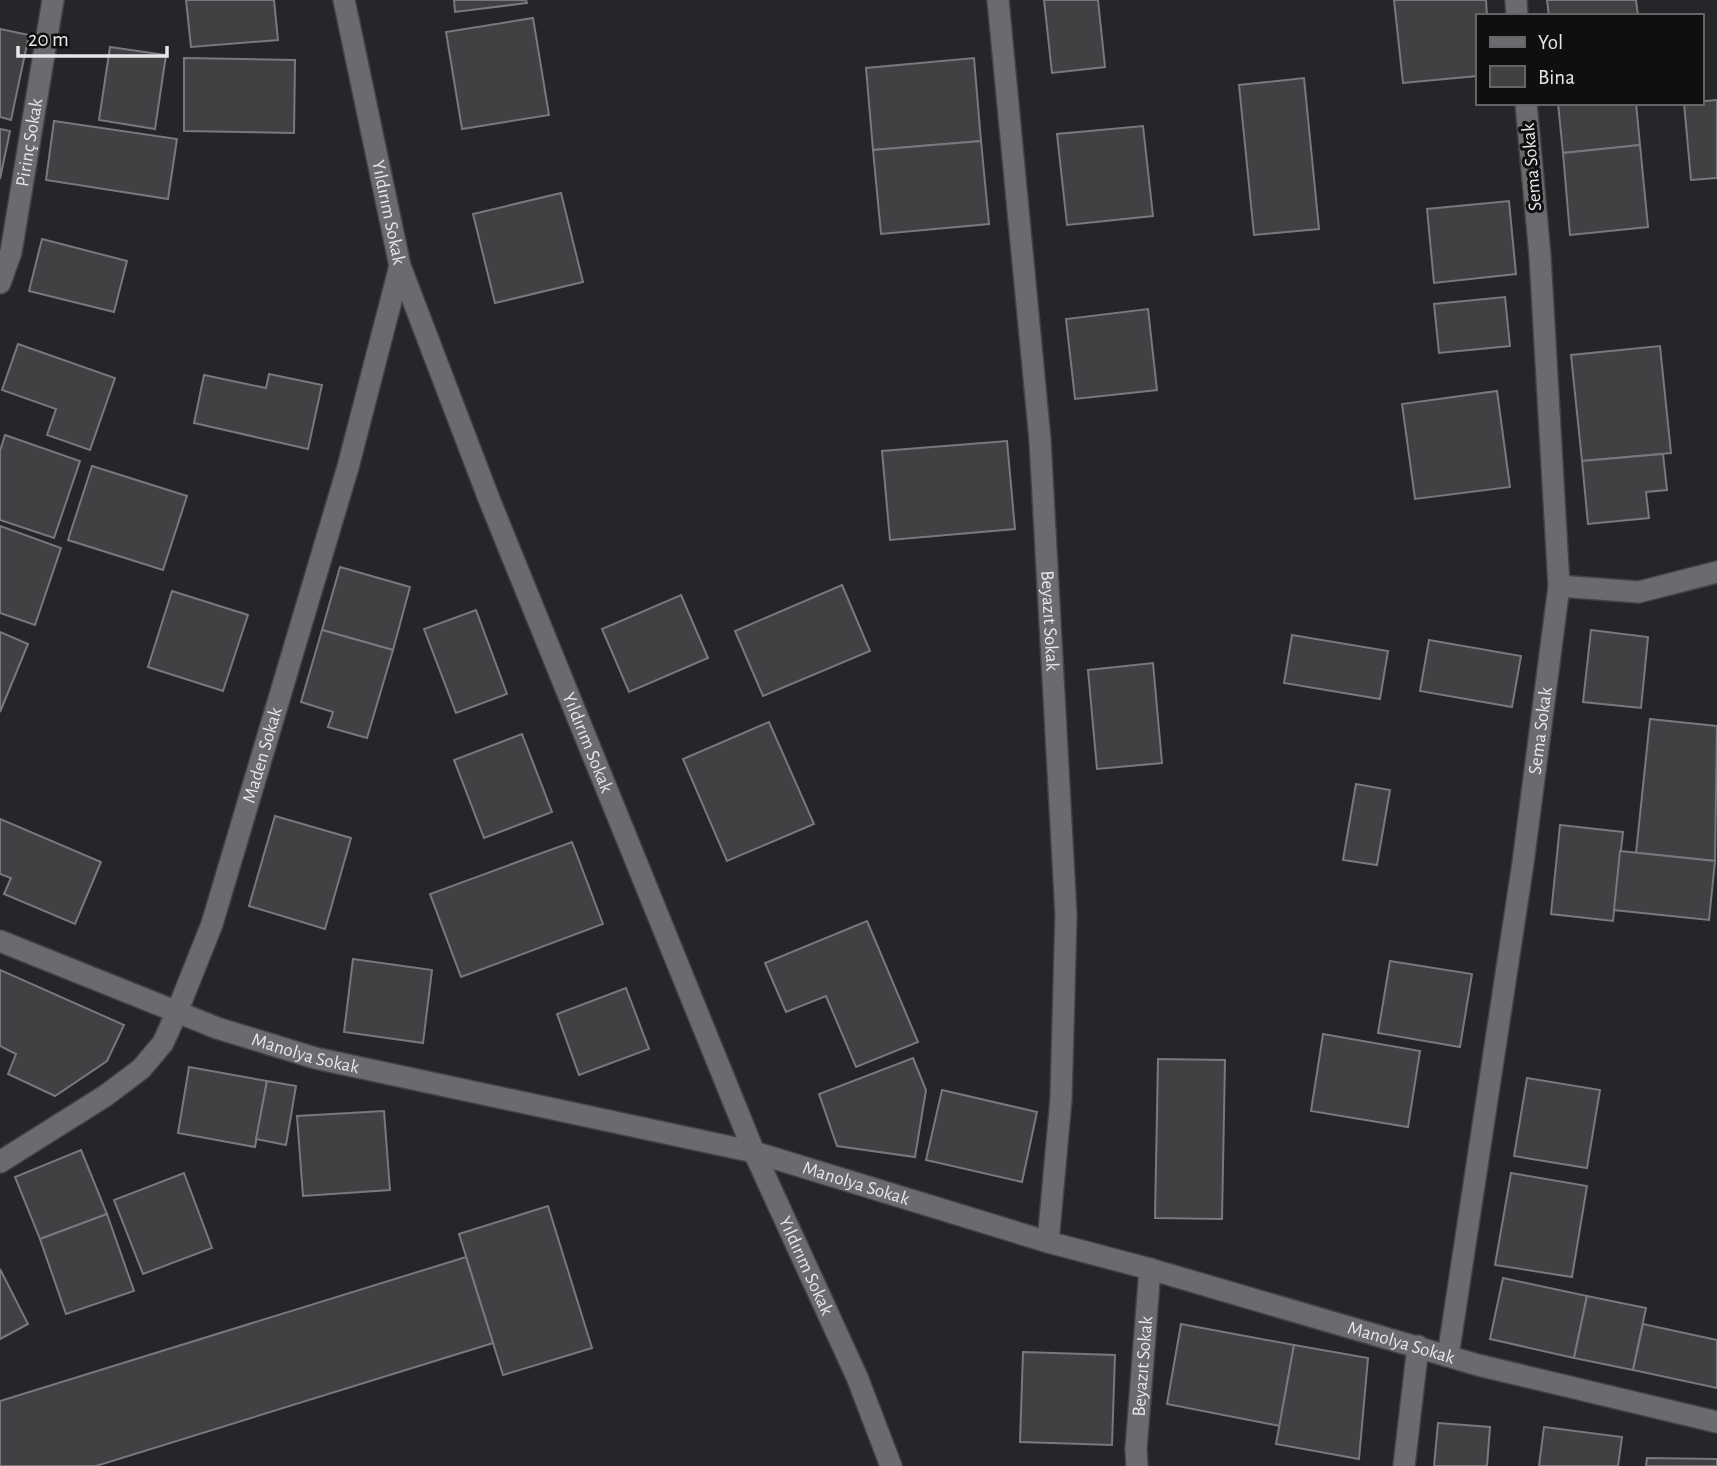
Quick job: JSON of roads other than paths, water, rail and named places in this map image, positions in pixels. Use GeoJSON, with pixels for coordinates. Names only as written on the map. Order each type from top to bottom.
{"type":"FeatureCollection","features":[{"type":"Feature","properties":{"kind":"street","name":"Pirinç Sokak"},"geometry":{"type":"LineString","coordinates":[[0,283],[53,0]]}},
{"type":"Feature","properties":{"kind":"street","name":"Yıldırım Sokak"},"geometry":{"type":"LineString","coordinates":[[344,0],[400,266],[489,499],[754,1152],[857,1377],[891,1466]]}},
{"type":"Feature","properties":{"kind":"street","name":"Beyazıt Sokak"},"geometry":{"type":"LineString","coordinates":[[998,0],[1040,440],[1066,915],[1061,1099],[1048,1242]]}},
{"type":"Feature","properties":{"kind":"street","name":"Sema Sokak"},"geometry":{"type":"LineString","coordinates":[[1448,1356],[1523,863],[1559,586],[1540,256],[1526,105]]}},
{"type":"Feature","properties":{"kind":"street","name":"Maden Sokak"},"geometry":{"type":"LineString","coordinates":[[0,1162],[105,1096],[141,1069],[163,1043],[177,1012],[212,924],[348,467],[400,266]]}},
{"type":"Feature","properties":{"kind":"street"},"geometry":{"type":"LineString","coordinates":[[1559,586],[1639,592],[1717,572]]}},
{"type":"Feature","properties":{"kind":"street","name":"Manolya Sokak"},"geometry":{"type":"LineString","coordinates":[[0,941],[177,1012],[247,1038],[315,1058],[754,1152],[1048,1242],[1448,1356],[1717,1422]]}},
{"type":"Feature","properties":{"kind":"street","name":"Beyazıt Sokak"},"geometry":{"type":"LineString","coordinates":[[1137,1466],[1150,1269]]}},
{"type":"Feature","properties":{"kind":"street"},"geometry":{"type":"LineString","coordinates":[[1404,1466],[1418,1346]]}}]}
